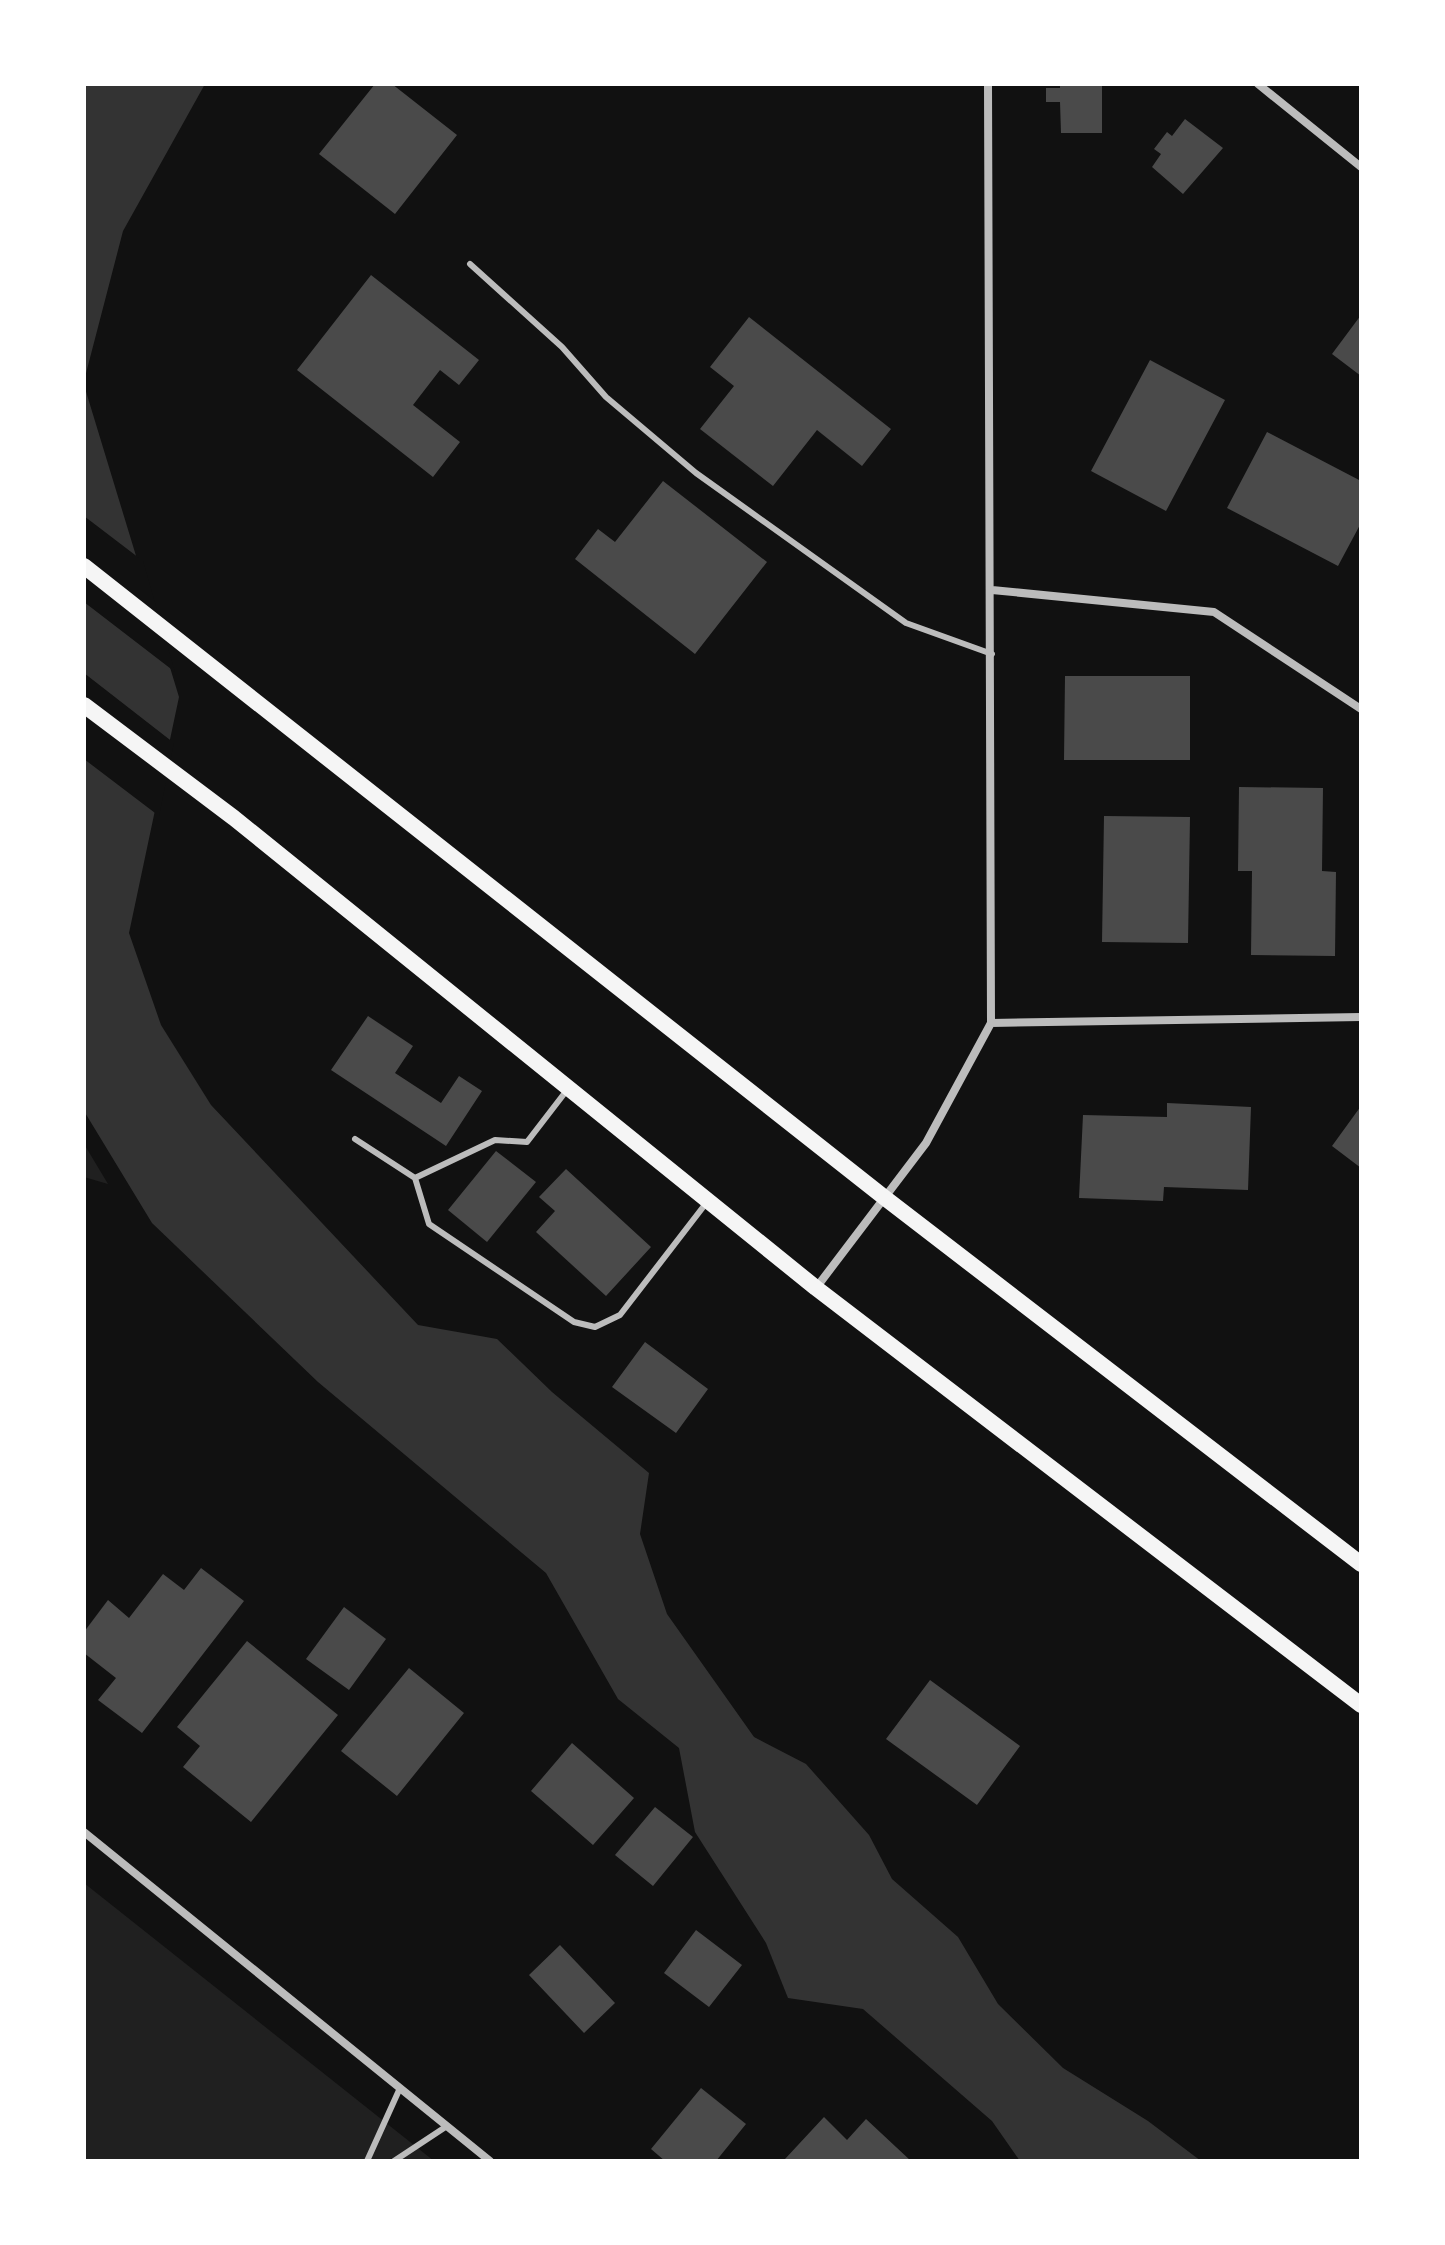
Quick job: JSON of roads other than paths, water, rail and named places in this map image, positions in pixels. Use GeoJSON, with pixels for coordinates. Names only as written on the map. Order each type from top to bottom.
{"type":"FeatureCollection","features":[{"type":"Feature","properties":{"kind":"main road"},"geometry":{"type":"LineString","coordinates":[[84,566],[885,1198],[1361,1564]]}},
{"type":"Feature","properties":{"kind":"main road"},"geometry":{"type":"LineString","coordinates":[[84,705],[234,818],[816,1288],[1361,1705]]}},
{"type":"Feature","properties":{"kind":"street"},"geometry":{"type":"LineString","coordinates":[[816,1288],[926,1143],[991,1023],[988,84]]}},
{"type":"Feature","properties":{"kind":"street"},"geometry":{"type":"LineString","coordinates":[[1258,84],[1361,167]]}},
{"type":"Feature","properties":{"kind":"street"},"geometry":{"type":"LineString","coordinates":[[992,590],[1214,612],[1361,709]]}},
{"type":"Feature","properties":{"kind":"street"},"geometry":{"type":"LineString","coordinates":[[991,1023],[1361,1017]]}},
{"type":"Feature","properties":{"kind":"street"},"geometry":{"type":"LineString","coordinates":[[84,1832],[490,2161]]}},
{"type":"Feature","properties":{"kind":"lane"},"geometry":{"type":"LineString","coordinates":[[470,264],[562,347],[606,397],[696,473],[906,623],[992,654]]}},
{"type":"Feature","properties":{"kind":"lane"},"geometry":{"type":"LineString","coordinates":[[415,1178],[495,1140],[527,1142],[570,1088]]}},
{"type":"Feature","properties":{"kind":"lane"},"geometry":{"type":"LineString","coordinates":[[355,1139],[415,1178],[429,1224],[574,1322],[595,1327],[620,1315],[709,1199]]}},
{"type":"Feature","properties":{"kind":"lane"},"geometry":{"type":"LineString","coordinates":[[367,2161],[400,2088]]}},
{"type":"Feature","properties":{"kind":"lane"},"geometry":{"type":"LineString","coordinates":[[394,2161],[447,2126]]}}]}
